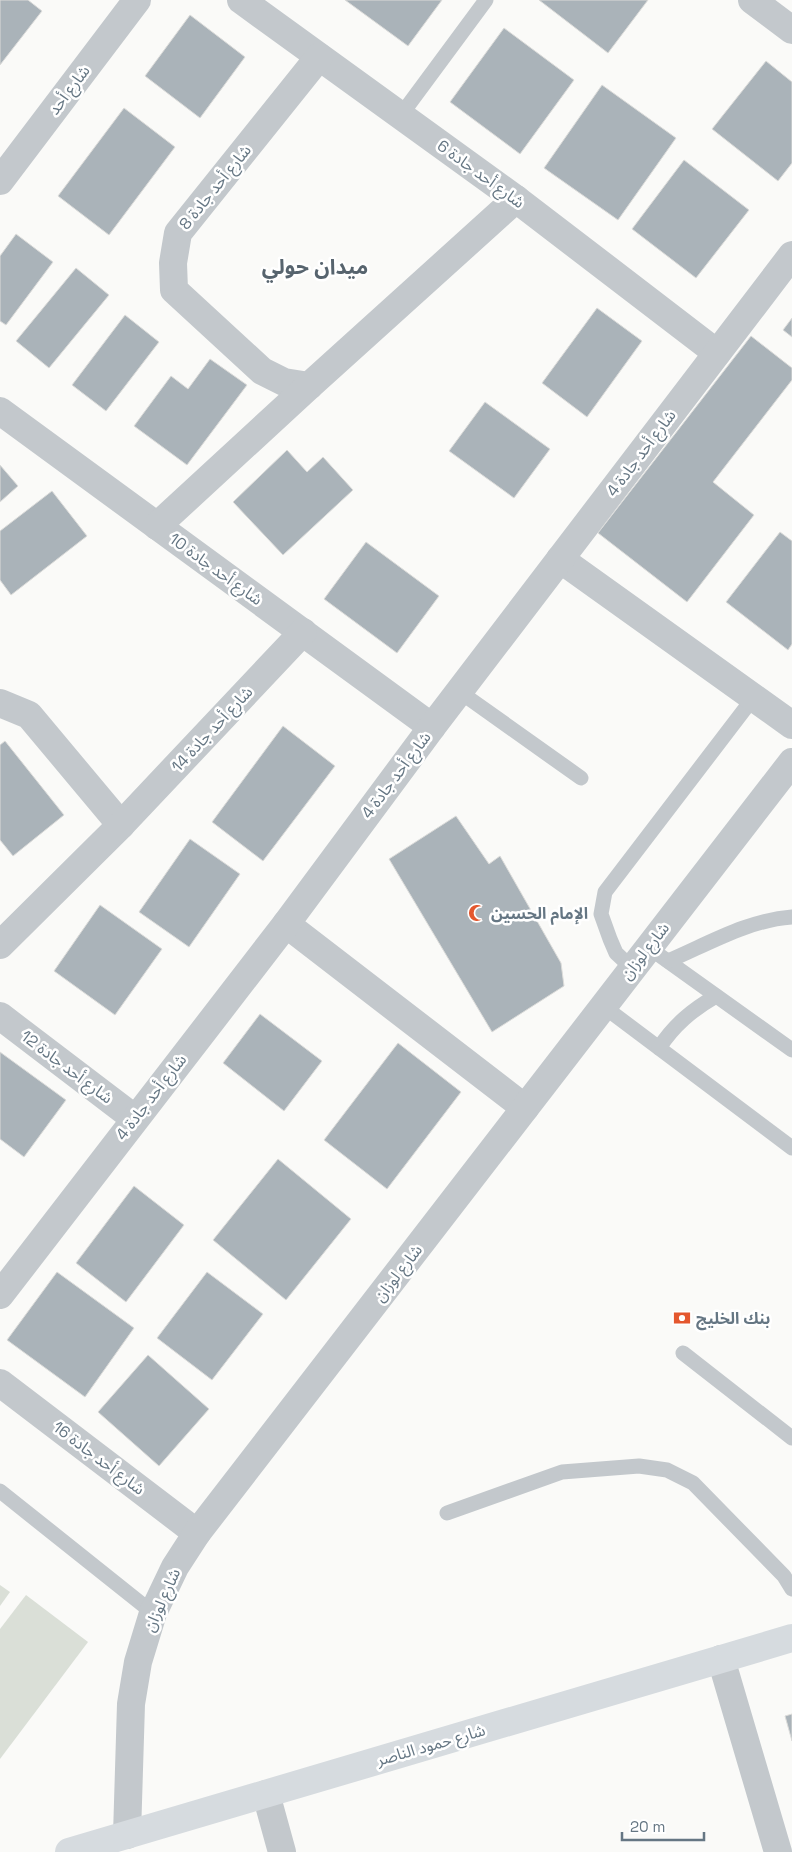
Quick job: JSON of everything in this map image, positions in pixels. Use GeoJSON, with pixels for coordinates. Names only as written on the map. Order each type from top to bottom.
{"type":"FeatureCollection","features":[{"type":"Feature","properties":{"kind":"street","name":"شارع أحد"},"geometry":{"type":"LineString","coordinates":[[0,181],[137,0]]}},
{"type":"Feature","properties":{"kind":"street","name":"شارع أحد جادة 6"},"geometry":{"type":"LineString","coordinates":[[241,0],[516,199],[717,353]]}},
{"type":"Feature","properties":{"kind":"street"},"geometry":{"type":"LineString","coordinates":[[752,0],[792,30]]}},
{"type":"Feature","properties":{"kind":"street","name":"شارع أحد جادة 8"},"geometry":{"type":"LineString","coordinates":[[309,386],[284,382],[262,371],[174,290],[173,262],[178,233],[320,57]]}},
{"type":"Feature","properties":{"kind":"street"},"geometry":{"type":"LineString","coordinates":[[157,526],[516,199]]}},
{"type":"Feature","properties":{"kind":"street","name":"شارع أحد جادة 4"},"geometry":{"type":"LineString","coordinates":[[0,1295],[134,1118],[286,924],[432,727],[792,255]]}},
{"type":"Feature","properties":{"kind":"street","name":"شارع أحد جادة 10"},"geometry":{"type":"LineString","coordinates":[[0,411],[432,727]]}},
{"type":"Feature","properties":{"kind":"street"},"geometry":{"type":"LineString","coordinates":[[560,559],[792,725]]}},
{"type":"Feature","properties":{"kind":"street","name":"شارع أحد جادة 14"},"geometry":{"type":"LineString","coordinates":[[0,944],[121,825],[302,632]]}},
{"type":"Feature","properties":{"kind":"street"},"geometry":{"type":"LineString","coordinates":[[0,703],[29,715],[121,825]]}},
{"type":"Feature","properties":{"kind":"street","name":"شارع لوزان"},"geometry":{"type":"LineString","coordinates":[[127,1835],[131,1704],[138,1662],[153,1613],[175,1567],[197,1534],[632,968],[658,954],[792,762]]}},
{"type":"Feature","properties":{"kind":"street"},"geometry":{"type":"LineString","coordinates":[[286,924],[525,1108]]}},
{"type":"Feature","properties":{"kind":"street","name":"شارع أحد جادة 12"},"geometry":{"type":"LineString","coordinates":[[0,1016],[134,1118]]}},
{"type":"Feature","properties":{"kind":"street","name":"شارع أحد جادة 16"},"geometry":{"type":"LineString","coordinates":[[0,1383],[197,1534]]}},
{"type":"Feature","properties":{"kind":"street","name":"شارع حمود الناصر"},"geometry":{"type":"LineString","coordinates":[[70,1852],[792,1638]]}},
{"type":"Feature","properties":{"kind":"street"},"geometry":{"type":"LineString","coordinates":[[721,1659],[778,1852]]}},
{"type":"Feature","properties":{"kind":"street"},"geometry":{"type":"LineString","coordinates":[[266,1794],[282,1852]]}},
{"type":"Feature","properties":{"kind":"lane"},"geometry":{"type":"LineString","coordinates":[[401,115],[486,0]]}},
{"type":"Feature","properties":{"kind":"lane"},"geometry":{"type":"LineString","coordinates":[[460,692],[581,778]]}},
{"type":"Feature","properties":{"kind":"lane"},"geometry":{"type":"LineString","coordinates":[[632,968],[616,953],[601,914],[605,892],[754,697]]}},
{"type":"Feature","properties":{"kind":"lane"},"geometry":{"type":"LineString","coordinates":[[658,954],[754,923],[792,917]]}},
{"type":"Feature","properties":{"kind":"lane"},"geometry":{"type":"LineString","coordinates":[[658,954],[792,1050]]}},
{"type":"Feature","properties":{"kind":"lane"},"geometry":{"type":"LineString","coordinates":[[659,1048],[680,1021],[697,1007],[716,996]]}},
{"type":"Feature","properties":{"kind":"lane"},"geometry":{"type":"LineString","coordinates":[[603,1006],[792,1148]]}},
{"type":"Feature","properties":{"kind":"lane"},"geometry":{"type":"LineString","coordinates":[[683,1353],[792,1438]]}},
{"type":"Feature","properties":{"kind":"lane"},"geometry":{"type":"LineString","coordinates":[[447,1512],[562,1472],[640,1466],[667,1470],[693,1483],[784,1576],[792,1589]]}},
{"type":"Feature","properties":{"kind":"lane"},"geometry":{"type":"LineString","coordinates":[[0,1491],[153,1613]]}},
{"type":"Feature","properties":{"kind":"shaded area"},"geometry":{"type":"Polygon","coordinates":[[[0,1585],[10,1592],[0,1606],[0,1585]]]}},
{"type":"Feature","properties":{"kind":"shaded area"},"geometry":{"type":"Polygon","coordinates":[[[26,1595],[88,1642],[0,1759],[0,1629],[26,1595]]]}},
{"type":"Feature","properties":{"kind":"building"},"geometry":{"type":"Polygon","coordinates":[[[0,0],[28,0],[42,11],[0,65],[0,0]]]}},
{"type":"Feature","properties":{"kind":"building"},"geometry":{"type":"Polygon","coordinates":[[[345,0],[442,0],[408,46],[345,0]]]}},
{"type":"Feature","properties":{"kind":"building"},"geometry":{"type":"Polygon","coordinates":[[[539,0],[648,0],[608,53],[539,0]]]}},
{"type":"Feature","properties":{"kind":"building"},"geometry":{"type":"Polygon","coordinates":[[[190,15],[245,57],[200,118],[145,76],[190,15]]]}},
{"type":"Feature","properties":{"kind":"building"},"geometry":{"type":"Polygon","coordinates":[[[504,28],[574,80],[520,154],[450,102],[504,28]]]}},
{"type":"Feature","properties":{"kind":"building"},"geometry":{"type":"Polygon","coordinates":[[[766,61],[792,82],[792,163],[778,181],[712,129],[766,61]]]}},
{"type":"Feature","properties":{"kind":"building"},"geometry":{"type":"Polygon","coordinates":[[[602,85],[676,138],[618,220],[544,168],[602,85]]]}},
{"type":"Feature","properties":{"kind":"building"},"geometry":{"type":"Polygon","coordinates":[[[124,108],[175,147],[109,235],[58,196],[124,108]]]}},
{"type":"Feature","properties":{"kind":"building"},"geometry":{"type":"Polygon","coordinates":[[[684,160],[749,210],[696,278],[632,229],[684,160]]]}},
{"type":"Feature","properties":{"kind":"building"},"geometry":{"type":"Polygon","coordinates":[[[16,234],[53,262],[6,325],[0,321],[0,256],[16,234]]]}},
{"type":"Feature","properties":{"kind":"building"},"geometry":{"type":"Polygon","coordinates":[[[76,268],[109,295],[49,368],[16,341],[76,268]]]}},
{"type":"Feature","properties":{"kind":"building"},"geometry":{"type":"Polygon","coordinates":[[[597,308],[642,341],[587,417],[542,383],[597,308]]]}},
{"type":"Feature","properties":{"kind":"building"},"geometry":{"type":"Polygon","coordinates":[[[125,315],[159,342],[106,411],[72,385],[125,315]]]}},
{"type":"Feature","properties":{"kind":"building"},"geometry":{"type":"Polygon","coordinates":[[[792,318],[792,337],[783,330],[792,318]]]}},
{"type":"Feature","properties":{"kind":"building"},"geometry":{"type":"Polygon","coordinates":[[[751,336],[792,368],[792,380],[713,482],[754,515],[687,602],[598,533],[751,336]]]}},
{"type":"Feature","properties":{"kind":"building"},"geometry":{"type":"Polygon","coordinates":[[[210,359],[247,385],[187,465],[134,426],[171,376],[188,389],[210,359]]]}},
{"type":"Feature","properties":{"kind":"building"},"geometry":{"type":"Polygon","coordinates":[[[485,402],[550,449],[514,498],[449,451],[485,402]]]}},
{"type":"Feature","properties":{"kind":"building"},"geometry":{"type":"Polygon","coordinates":[[[287,450],[307,472],[323,457],[353,490],[283,555],[233,502],[287,450]]]}},
{"type":"Feature","properties":{"kind":"building"},"geometry":{"type":"Polygon","coordinates":[[[0,465],[18,486],[0,502],[0,465]]]}},
{"type":"Feature","properties":{"kind":"building"},"geometry":{"type":"Polygon","coordinates":[[[52,491],[87,536],[11,595],[0,580],[0,531],[52,491]]]}},
{"type":"Feature","properties":{"kind":"building"},"geometry":{"type":"Polygon","coordinates":[[[780,532],[792,541],[792,644],[788,650],[726,602],[780,532]]]}},
{"type":"Feature","properties":{"kind":"building"},"geometry":{"type":"Polygon","coordinates":[[[366,542],[439,596],[397,653],[324,599],[366,542]]]}},
{"type":"Feature","properties":{"kind":"building"},"geometry":{"type":"Polygon","coordinates":[[[283,726],[335,766],[263,861],[212,822],[283,726]]]}},
{"type":"Feature","properties":{"kind":"building"},"geometry":{"type":"Polygon","coordinates":[[[5,741],[64,815],[13,856],[0,840],[0,745],[5,741]]]}},
{"type":"Feature","properties":{"kind":"building","name":"الإمام الحسين"},"geometry":{"type":"Polygon","coordinates":[[[456,816],[489,864],[500,856],[561,963],[564,986],[492,1032],[389,859],[456,816]]]}},
{"type":"Feature","properties":{"kind":"building"},"geometry":{"type":"Polygon","coordinates":[[[190,839],[240,874],[189,947],[139,912],[190,839]]]}},
{"type":"Feature","properties":{"kind":"building"},"geometry":{"type":"Polygon","coordinates":[[[100,905],[162,949],[115,1015],[54,971],[100,905]]]}},
{"type":"Feature","properties":{"kind":"building"},"geometry":{"type":"Polygon","coordinates":[[[260,1014],[322,1061],[284,1111],[223,1063],[260,1014]]]}},
{"type":"Feature","properties":{"kind":"building"},"geometry":{"type":"Polygon","coordinates":[[[398,1043],[461,1092],[387,1189],[324,1140],[398,1043]]]}},
{"type":"Feature","properties":{"kind":"building"},"geometry":{"type":"Polygon","coordinates":[[[0,1052],[66,1100],[24,1157],[0,1139],[0,1052]]]}},
{"type":"Feature","properties":{"kind":"building"},"geometry":{"type":"Polygon","coordinates":[[[278,1159],[351,1219],[286,1300],[213,1240],[278,1159]]]}},
{"type":"Feature","properties":{"kind":"building"},"geometry":{"type":"Polygon","coordinates":[[[134,1186],[184,1225],[126,1302],[76,1263],[134,1186]]]}},
{"type":"Feature","properties":{"kind":"building"},"geometry":{"type":"Polygon","coordinates":[[[57,1272],[134,1328],[85,1397],[7,1340],[57,1272]]]}},
{"type":"Feature","properties":{"kind":"building"},"geometry":{"type":"Polygon","coordinates":[[[207,1272],[263,1314],[212,1380],[157,1338],[207,1272]]]}},
{"type":"Feature","properties":{"kind":"building"},"geometry":{"type":"Polygon","coordinates":[[[148,1355],[209,1409],[159,1466],[98,1412],[148,1355]]]}},
{"type":"Feature","properties":{"kind":"building"},"geometry":{"type":"Polygon","coordinates":[[[792,1714],[792,1741],[785,1716],[792,1714]]]}},
{"type":"Feature","properties":{"kind":"place","name":"الإمام الحسين"},"geometry":{"type":"Point","coordinates":[477,913]}},
{"type":"Feature","properties":{"kind":"place","name":"بنك الخليج"},"geometry":{"type":"Point","coordinates":[682,1318]}},
{"type":"Feature","properties":{"kind":"district","name":"ميدان حولي"},"geometry":{"type":"Point","coordinates":[315,266]}}]}
